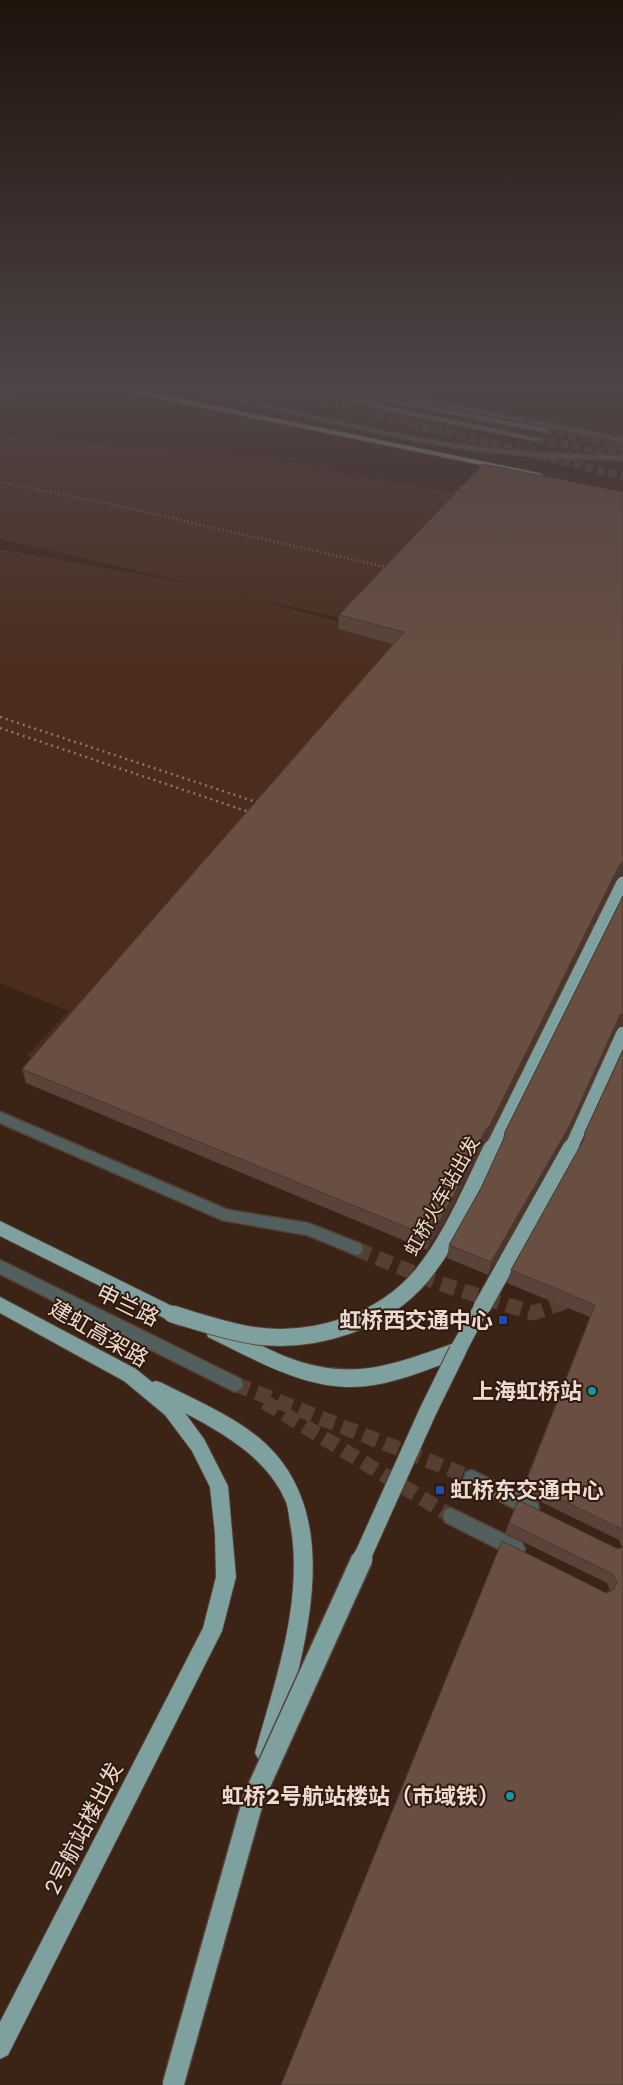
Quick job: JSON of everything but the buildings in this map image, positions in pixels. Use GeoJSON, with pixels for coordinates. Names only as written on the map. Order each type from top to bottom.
{"type":"FeatureCollection","features":[{"type":"Feature","properties":{"kind":"highway","name":"虹桥火车站出发"},"geometry":{"type":"LineString","coordinates":[[0,1228],[172,1314],[242,1333],[268,1337],[309,1335],[346,1328],[383,1310],[413,1285],[438,1252],[465,1203],[623,883]]}},
{"type":"Feature","properties":{"kind":"highway"},"geometry":{"type":"LineString","coordinates":[[254,1797],[428,1411],[458,1350],[573,1144],[623,1033]]}},
{"type":"Feature","properties":{"kind":"highway","name":"建虹高架路"},"geometry":{"type":"LineString","coordinates":[[0,1305],[130,1375],[171,1409],[198,1445],[219,1486],[224,1534],[226,1577],[212,1631]]}},
{"type":"Feature","properties":{"kind":"highway"},"geometry":{"type":"LineString","coordinates":[[172,1314],[312,1374],[350,1379],[390,1374],[458,1350]]}},
{"type":"Feature","properties":{"kind":"highway"},"geometry":{"type":"LineString","coordinates":[[130,1375],[236,1433],[259,1450],[283,1479],[297,1508],[302,1554],[301,1601],[296,1640],[173,2085]]}},
{"type":"Feature","properties":{"kind":"highway","name":"2号航站楼出发"},"geometry":{"type":"LineString","coordinates":[[0,2047],[212,1631]]}},
{"type":"Feature","properties":{"kind":"street"},"geometry":{"type":"LineString","coordinates":[[0,1117],[226,1216],[308,1229],[356,1249]]}},
{"type":"Feature","properties":{"kind":"street","name":"申兰路"},"geometry":{"type":"LineString","coordinates":[[0,1266],[235,1384]]}},
{"type":"Feature","properties":{"kind":"street"},"geometry":{"type":"LineString","coordinates":[[472,1478],[542,1513]]}},
{"type":"Feature","properties":{"kind":"street"},"geometry":{"type":"LineString","coordinates":[[451,1516],[530,1556]]}},
{"type":"Feature","properties":{"kind":"shaded area"},"geometry":{"type":"Polygon","coordinates":[[[0,483],[404,483],[451,492],[466,483],[349,620],[239,595],[623,697],[623,1319],[27,1056],[68,1011],[0,983],[0,549],[199,585],[0,539],[0,483]]]}},
{"type":"Feature","properties":{"kind":"tunnel"},"geometry":{"type":"LineString","coordinates":[[356,1249],[438,1283],[533,1313],[574,1299]]}},
{"type":"Feature","properties":{"kind":"tunnel"},"geometry":{"type":"LineString","coordinates":[[235,1384],[472,1478]]}},
{"type":"Feature","properties":{"kind":"tunnel"},"geometry":{"type":"LineString","coordinates":[[265,1402],[451,1516]]}},
{"type":"Feature","properties":{"kind":"railway"},"geometry":{"type":"LineString","coordinates":[[7,483],[110,504],[398,570]]}},
{"type":"Feature","properties":{"kind":"railway"},"geometry":{"type":"LineString","coordinates":[[0,717],[268,806]]}},
{"type":"Feature","properties":{"kind":"railway"},"geometry":{"type":"LineString","coordinates":[[0,728],[261,816]]}},
{"type":"Feature","properties":{"kind":"railway"},"geometry":{"type":"LineString","coordinates":[[584,910],[623,923]]}},
{"type":"Feature","properties":{"kind":"railway"},"geometry":{"type":"LineString","coordinates":[[578,922],[623,937]]}},
{"type":"Feature","properties":{"kind":"place","name":"虹桥西交通中心"},"geometry":{"type":"Point","coordinates":[503,1320]}},
{"type":"Feature","properties":{"kind":"place","name":"上海虹桥站"},"geometry":{"type":"Point","coordinates":[592,1391]}},
{"type":"Feature","properties":{"kind":"place","name":"虹桥东交通中心"},"geometry":{"type":"Point","coordinates":[440,1490]}},
{"type":"Feature","properties":{"kind":"place","name":"虹桥2号航站楼站（市域铁）"},"geometry":{"type":"Point","coordinates":[510,1796]}}]}
